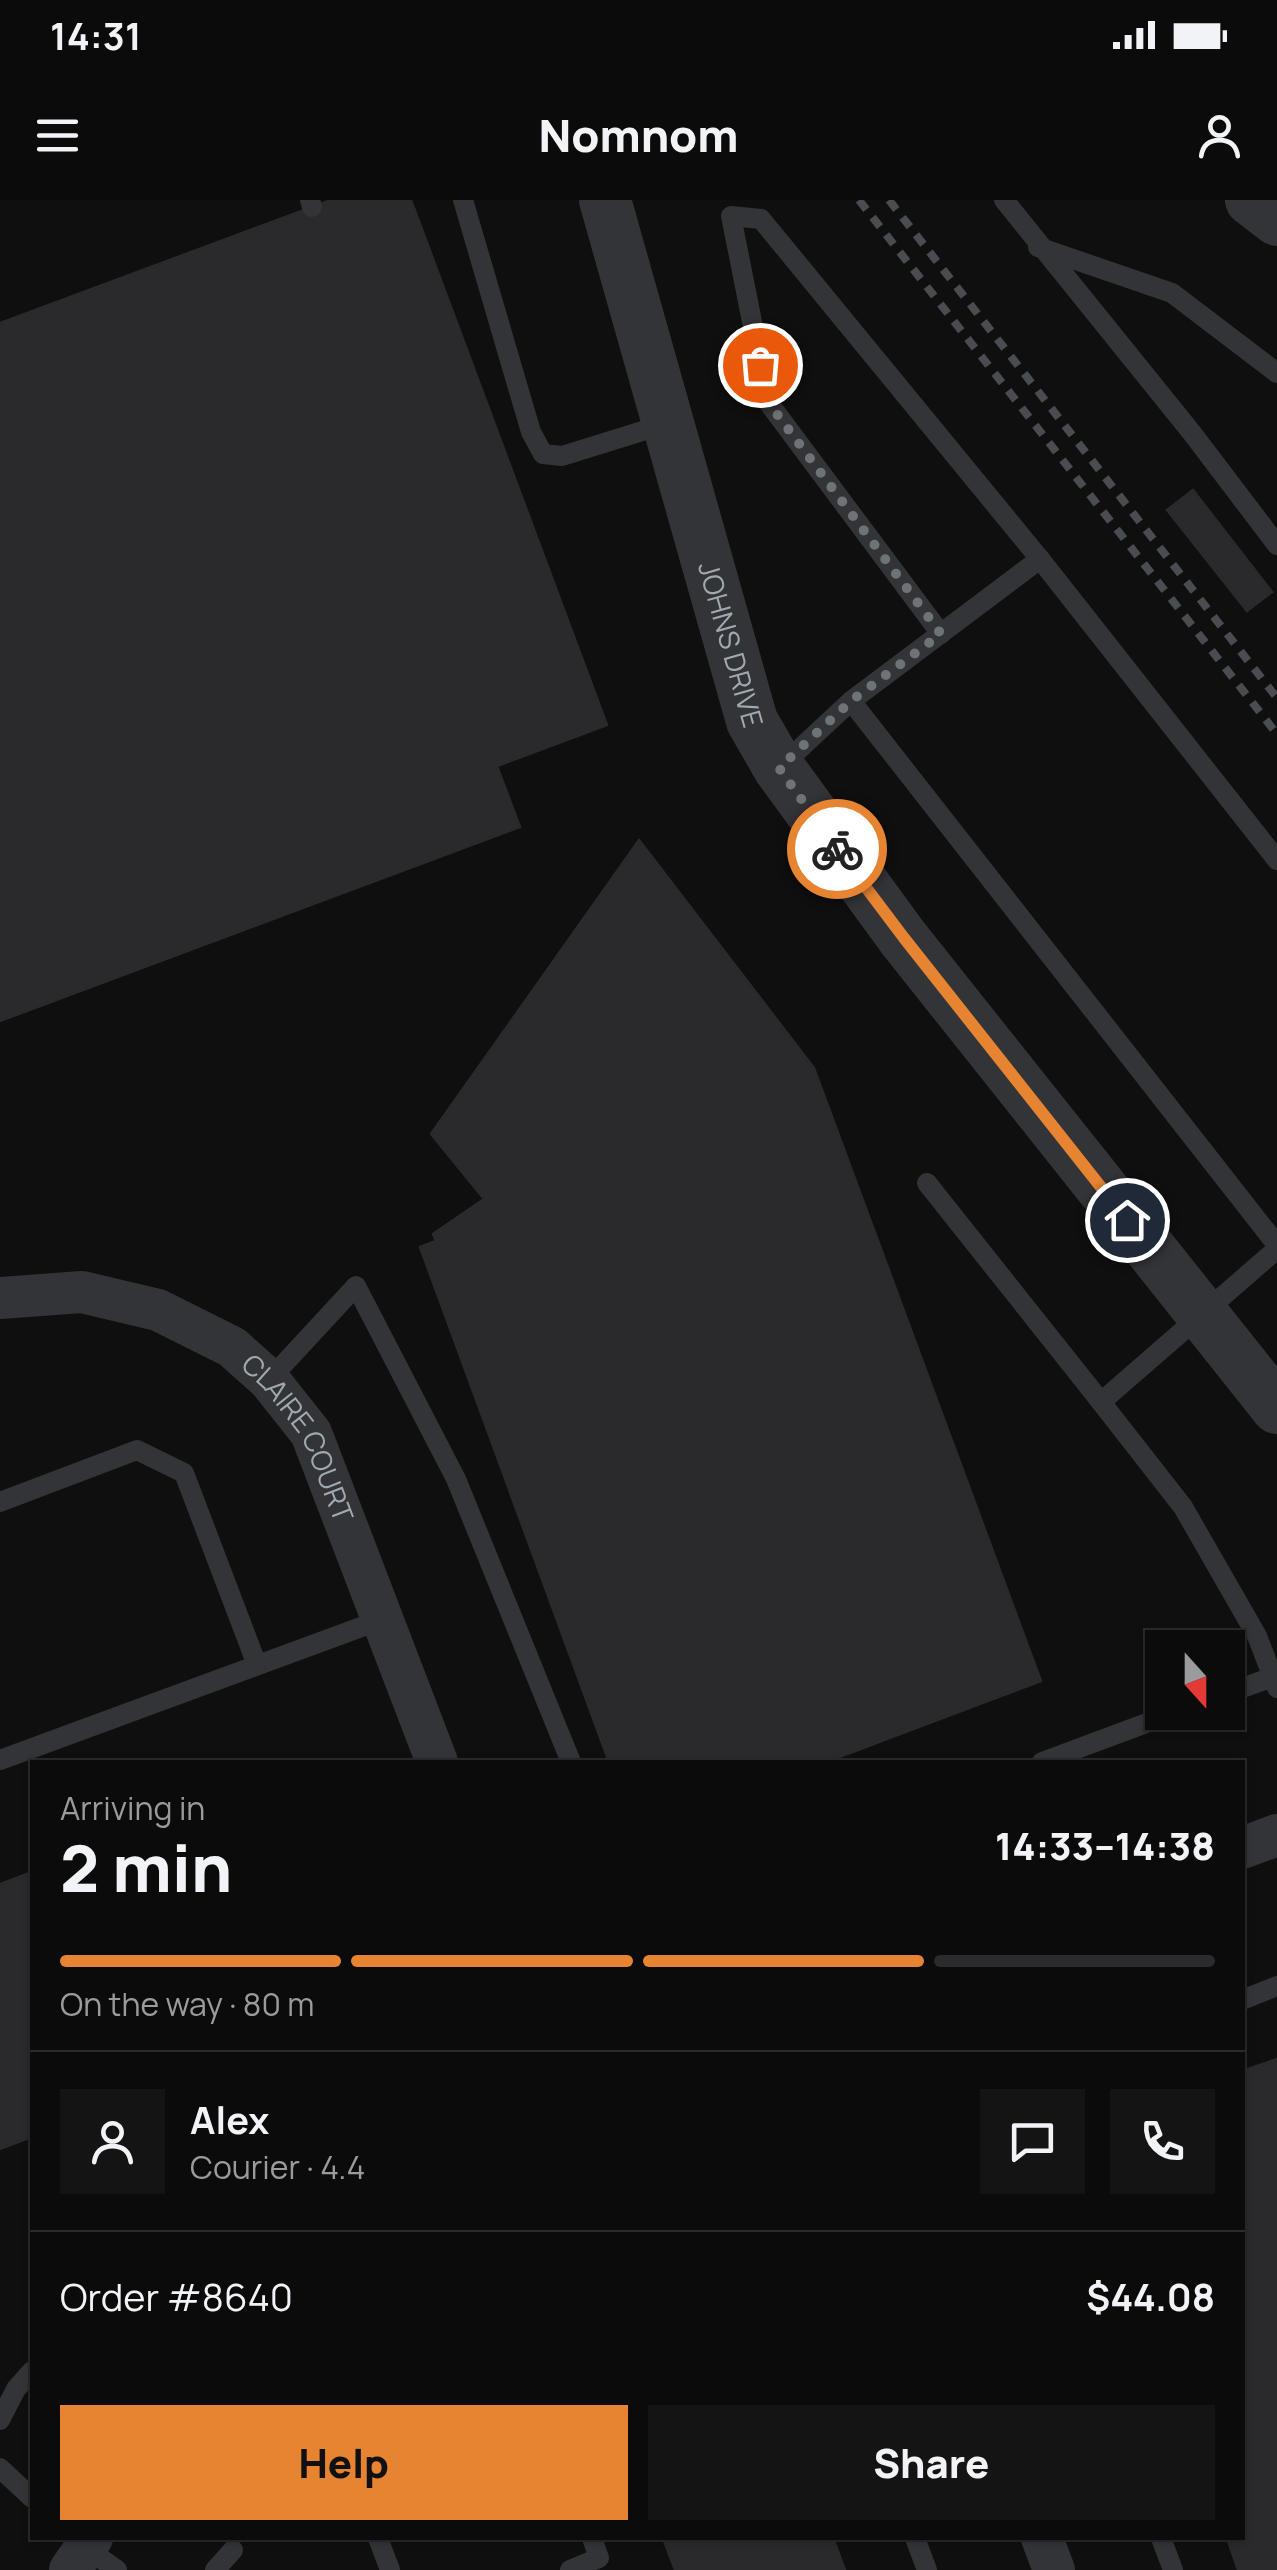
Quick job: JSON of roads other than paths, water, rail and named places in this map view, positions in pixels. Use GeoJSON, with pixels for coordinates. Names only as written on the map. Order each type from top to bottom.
{"type":"FeatureCollection","features":[{"type":"Feature","properties":{"kind":"street","name":"JOHNS DRIVE"},"geometry":{"type":"LineString","coordinates":[[605,200],[752,721],[779,768],[904,938],[1277,1408]]}},
{"type":"Feature","properties":{"kind":"street"},"geometry":{"type":"LineString","coordinates":[[1251,200],[1277,220]]}},
{"type":"Feature","properties":{"kind":"street","name":"CLAIRE COURT"},"geometry":{"type":"LineString","coordinates":[[0,1298],[82,1292],[158,1310],[232,1347],[269,1380],[311,1433],[436,1760]]}},
{"type":"Feature","properties":{"kind":"street"},"geometry":{"type":"LineString","coordinates":[[1245,1847],[1277,1835]]}},
{"type":"Feature","properties":{"kind":"street"},"geometry":{"type":"LineString","coordinates":[[1043,2540],[1054,2570]]}},
{"type":"Feature","properties":{"kind":"lane"},"geometry":{"type":"LineString","coordinates":[[464,200],[531,432],[544,454],[562,456],[668,423]]}},
{"type":"Feature","properties":{"kind":"lane"},"geometry":{"type":"LineString","coordinates":[[1004,200],[1277,545]]}},
{"type":"Feature","properties":{"kind":"lane"},"geometry":{"type":"LineString","coordinates":[[941,634],[768,402],[730,216],[760,219],[1040,560],[1277,860]]}},
{"type":"Feature","properties":{"kind":"lane"},"geometry":{"type":"LineString","coordinates":[[1038,247],[1172,294],[1277,373]]}},
{"type":"Feature","properties":{"kind":"lane"},"geometry":{"type":"LineString","coordinates":[[779,768],[851,701],[1040,560]]}},
{"type":"Feature","properties":{"kind":"lane"},"geometry":{"type":"LineString","coordinates":[[851,701],[1277,1247],[1101,1402]]}},
{"type":"Feature","properties":{"kind":"lane"},"geometry":{"type":"LineString","coordinates":[[927,1183],[1182,1507],[1258,1636],[1275,1682],[1245,1690]]}},
{"type":"Feature","properties":{"kind":"lane"},"geometry":{"type":"LineString","coordinates":[[269,1380],[356,1286],[456,1479],[570,1760]]}},
{"type":"Feature","properties":{"kind":"lane"},"geometry":{"type":"LineString","coordinates":[[0,1502],[137,1450],[184,1473],[257,1665]]}},
{"type":"Feature","properties":{"kind":"lane"},"geometry":{"type":"LineString","coordinates":[[0,1760],[383,1619]]}},
{"type":"Feature","properties":{"kind":"lane"},"geometry":{"type":"LineString","coordinates":[[1047,1760],[1145,1724]]}},
{"type":"Feature","properties":{"kind":"lane"},"geometry":{"type":"LineString","coordinates":[[1245,1999],[1277,1986]]}},
{"type":"Feature","properties":{"kind":"lane"},"geometry":{"type":"LineString","coordinates":[[0,2420],[30,2373]]}},
{"type":"Feature","properties":{"kind":"lane"},"geometry":{"type":"LineString","coordinates":[[0,2468],[30,2496]]}},
{"type":"Feature","properties":{"kind":"lane"},"geometry":{"type":"LineString","coordinates":[[379,2540],[390,2570]]}},
{"type":"Feature","properties":{"kind":"lane"},"geometry":{"type":"LineString","coordinates":[[570,2570],[600,2558],[593,2540]]}},
{"type":"Feature","properties":{"kind":"lane"},"geometry":{"type":"LineString","coordinates":[[916,2540],[927,2570]]}},
{"type":"Feature","properties":{"kind":"lane"},"geometry":{"type":"LineString","coordinates":[[1162,2540],[1173,2570]]}},
{"type":"Feature","properties":{"kind":"lane"},"geometry":{"type":"LineString","coordinates":[[215,2570],[233,2550]]}},
{"type":"Feature","properties":{"kind":"railway"},"geometry":{"type":"LineString","coordinates":[[859,200],[1277,734]]}},
{"type":"Feature","properties":{"kind":"railway"},"geometry":{"type":"LineString","coordinates":[[889,200],[1277,698]]}}]}
